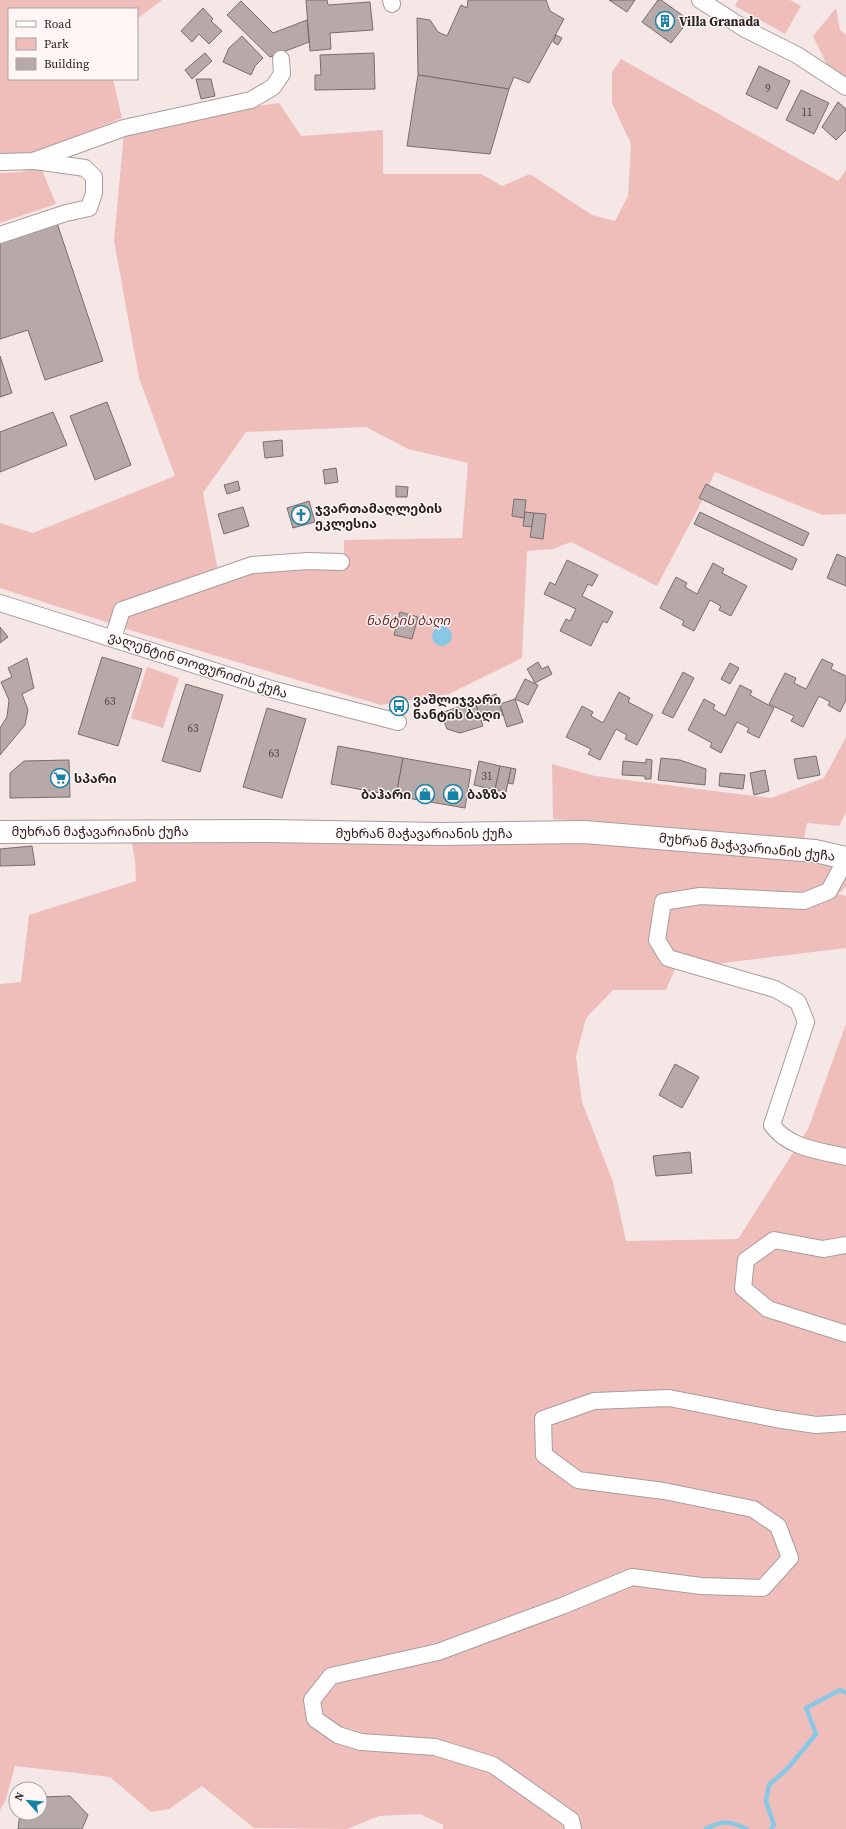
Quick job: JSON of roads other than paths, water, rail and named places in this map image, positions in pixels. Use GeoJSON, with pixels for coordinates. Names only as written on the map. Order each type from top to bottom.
{"type":"FeatureCollection","features":[{"type":"Feature","properties":{"kind":"main road","name":"მუხრან მაჭავარიანის ქუჩა"},"geometry":{"type":"LineString","coordinates":[[0,832],[269,831],[441,834],[584,832],[712,841],[815,851],[846,858]]}},
{"type":"Feature","properties":{"kind":"street"},"geometry":{"type":"LineString","coordinates":[[700,0],[745,29],[797,55],[846,87]]}},
{"type":"Feature","properties":{"kind":"street"},"geometry":{"type":"LineString","coordinates":[[33,161],[124,128],[251,100],[273,87],[282,74],[280,59]]}},
{"type":"Feature","properties":{"kind":"street"},"geometry":{"type":"LineString","coordinates":[[0,162],[33,161],[85,168],[94,177],[94,193],[89,208],[66,213],[0,235]]}},
{"type":"Feature","properties":{"kind":"street"},"geometry":{"type":"LineString","coordinates":[[113,638],[122,610],[252,565],[308,561],[341,562]]}},
{"type":"Feature","properties":{"kind":"street","name":"ვალენტინ თოფურიძის ქუჩა"},"geometry":{"type":"LineString","coordinates":[[0,602],[271,689],[398,722]]}},
{"type":"Feature","properties":{"kind":"street"},"geometry":{"type":"LineString","coordinates":[[846,858],[829,891],[804,900],[700,896],[663,902],[657,940],[668,958],[774,989],[798,1002],[806,1022],[772,1125],[778,1134],[798,1145],[846,1157]]}},
{"type":"Feature","properties":{"kind":"street"},"geometry":{"type":"LineString","coordinates":[[846,1245],[823,1249],[774,1240],[746,1260],[743,1288],[768,1309],[846,1334]]}},
{"type":"Feature","properties":{"kind":"street"},"geometry":{"type":"LineString","coordinates":[[573,1829],[571,1820],[493,1765],[435,1747],[361,1742],[338,1735],[315,1719],[312,1700],[331,1676],[438,1652],[562,1606],[632,1577],[700,1586],[763,1588],[790,1558],[778,1526],[753,1509],[664,1491],[578,1480],[544,1455],[543,1419],[594,1401],[669,1398],[776,1419],[816,1425],[846,1423]]}},
{"type":"Feature","properties":{"kind":"water"},"geometry":{"type":"Polygon","coordinates":[[[442,626],[449,629],[452,636],[449,643],[442,646],[435,643],[432,636],[435,629],[442,626]]]}},
{"type":"Feature","properties":{"kind":"waterway"},"geometry":{"type":"LineString","coordinates":[[771,1829],[774,1825],[766,1801],[769,1785],[788,1768],[816,1734],[806,1708],[840,1690],[846,1693]]}},
{"type":"Feature","properties":{"kind":"waterway"},"geometry":{"type":"LineString","coordinates":[[706,1829],[722,1823],[736,1824],[747,1829]]}},
{"type":"Feature","properties":{"kind":"place","name":"Villa Granada"},"geometry":{"type":"Point","coordinates":[665,21]}},
{"type":"Feature","properties":{"kind":"place","name":"ჯვართამაღლების ეკლესია"},"geometry":{"type":"Point","coordinates":[301,515]}},
{"type":"Feature","properties":{"kind":"place","name":"ვაშლიჯვარი ნანტის ბაღი"},"geometry":{"type":"Point","coordinates":[399,706]}},
{"type":"Feature","properties":{"kind":"place","name":"სპარი"},"geometry":{"type":"Point","coordinates":[60,778]}},
{"type":"Feature","properties":{"kind":"place","name":"ბაჰარი"},"geometry":{"type":"Point","coordinates":[425,794]}},
{"type":"Feature","properties":{"kind":"place","name":"ბაზზა"},"geometry":{"type":"Point","coordinates":[453,794]}},
{"type":"Feature","properties":{"kind":"park label","name":"ნანტის ბაღი"},"geometry":{"type":"Point","coordinates":[408,620]}}]}
